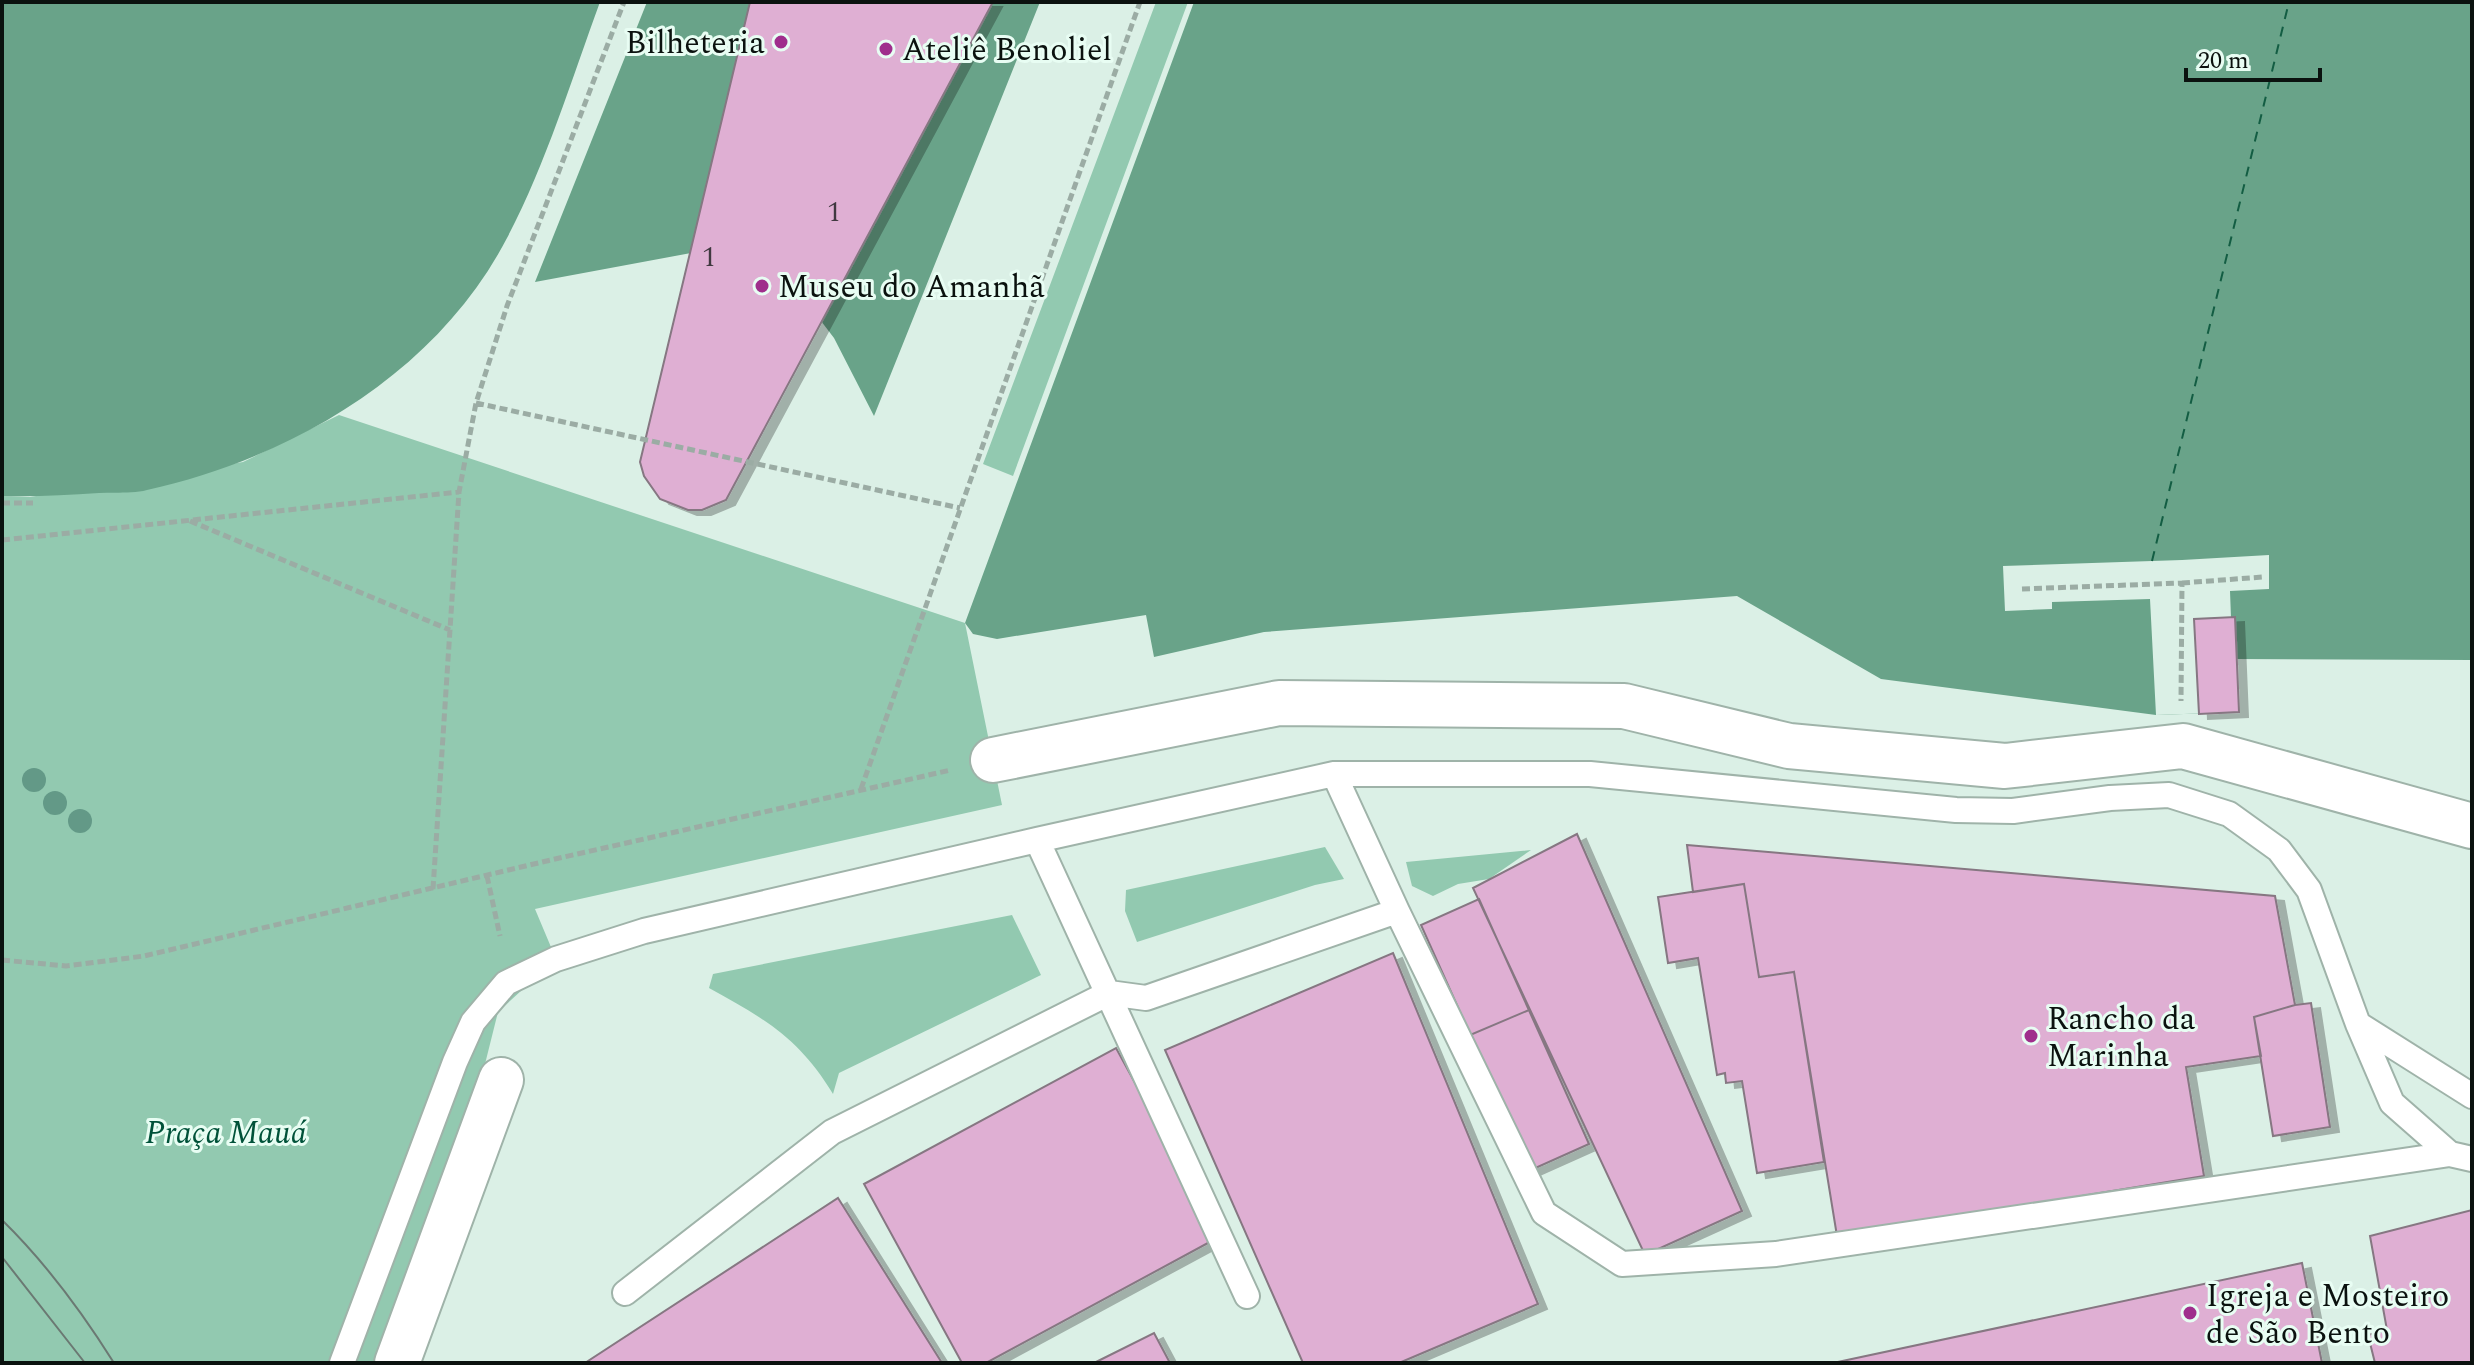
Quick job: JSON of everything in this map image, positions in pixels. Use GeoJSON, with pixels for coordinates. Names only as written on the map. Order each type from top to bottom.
{"type":"FeatureCollection","features":[{"type":"Feature","properties":{"kind":"street"},"geometry":{"type":"LineString","coordinates":[[993,760],[1279,703],[1624,706],[1789,746],[2005,766],[2183,746],[2472,826]]}},
{"type":"Feature","properties":{"kind":"street"},"geometry":{"type":"LineString","coordinates":[[397,1363],[501,1080]]}},
{"type":"Feature","properties":{"kind":"lane"},"geometry":{"type":"LineString","coordinates":[[1334,774],[1544,1213],[1622,1264],[1776,1254],[2461,1157]]}},
{"type":"Feature","properties":{"kind":"lane"},"geometry":{"type":"LineString","coordinates":[[342,1363],[455,1062],[473,1022],[506,983],[556,959],[644,931],[1334,774],[1590,774],[1956,810],[2013,811],[2110,798],[2169,795],[2229,814],[2279,850],[2309,890],[2358,1024],[2392,1103],[2461,1157]]}},
{"type":"Feature","properties":{"kind":"lane"},"geometry":{"type":"LineString","coordinates":[[1037,840],[1247,1296]]}},
{"type":"Feature","properties":{"kind":"lane"},"geometry":{"type":"LineString","coordinates":[[625,1293],[832,1132],[1109,993],[1146,998],[1397,911]]}},
{"type":"Feature","properties":{"kind":"lane"},"geometry":{"type":"LineString","coordinates":[[2358,1024],[2472,1096]]}},
{"type":"Feature","properties":{"kind":"path"},"geometry":{"type":"LineString","coordinates":[[433,889],[459,492],[476,403],[507,306],[624,2]]}},
{"type":"Feature","properties":{"kind":"path"},"geometry":{"type":"LineString","coordinates":[[860,790],[1140,2]]}},
{"type":"Feature","properties":{"kind":"path"},"geometry":{"type":"LineString","coordinates":[[476,403],[960,508]]}},
{"type":"Feature","properties":{"kind":"path"},"geometry":{"type":"LineString","coordinates":[[2,540],[459,492]]}},
{"type":"Feature","properties":{"kind":"path"},"geometry":{"type":"LineString","coordinates":[[2,503],[33,503]]}},
{"type":"Feature","properties":{"kind":"path"},"geometry":{"type":"LineString","coordinates":[[189,521],[450,630]]}},
{"type":"Feature","properties":{"kind":"path"},"geometry":{"type":"LineString","coordinates":[[2022,589],[2263,577]]}},
{"type":"Feature","properties":{"kind":"path"},"geometry":{"type":"LineString","coordinates":[[2182,583],[2180,714],[2183,746]]}},
{"type":"Feature","properties":{"kind":"path"},"geometry":{"type":"LineString","coordinates":[[2,960],[66,966],[144,956],[993,760]]}},
{"type":"Feature","properties":{"kind":"path"},"geometry":{"type":"LineString","coordinates":[[487,876],[500,936]]}},
{"type":"Feature","properties":{"kind":"green space"},"geometry":{"type":"Polygon","coordinates":[[[1156,2],[1188,2],[1013,476],[983,464],[1156,2]]]}},
{"type":"Feature","properties":{"kind":"green space","name":"Praça Mauá"},"geometry":{"type":"Polygon","coordinates":[[[339,415],[965,623],[1002,805],[535,909],[556,959],[498,1012],[483,1072],[382,1363],[2,1363],[2,496],[30,497],[243,462],[339,415]]]}},
{"type":"Feature","properties":{"kind":"green space"},"geometry":{"type":"Polygon","coordinates":[[[1325,847],[1344,879],[1315,885],[1137,942],[1125,911],[1126,890],[1325,847]]]}},
{"type":"Feature","properties":{"kind":"green space"},"geometry":{"type":"Polygon","coordinates":[[[1531,850],[1489,879],[1458,884],[1433,896],[1412,886],[1406,862],[1531,850]]]}},
{"type":"Feature","properties":{"kind":"green space"},"geometry":{"type":"Polygon","coordinates":[[[1012,915],[1041,975],[839,1073],[833,1094],[794,1044],[764,1020],[709,988],[713,974],[1012,915]]]}},
{"type":"Feature","properties":{"kind":"shaded area"},"geometry":{"type":"Polygon","coordinates":[[[2,2],[600,2],[546,152],[507,238],[477,286],[442,330],[401,369],[355,403],[306,432],[255,456],[201,476],[135,492],[2,496],[2,2]]]}},
{"type":"Feature","properties":{"kind":"shaded area"},"geometry":{"type":"Polygon","coordinates":[[[647,2],[750,2],[691,253],[535,282],[647,2]]]}},
{"type":"Feature","properties":{"kind":"shaded area"},"geometry":{"type":"Polygon","coordinates":[[[993,2],[1040,2],[874,416],[834,338],[821,321],[993,2]]]}},
{"type":"Feature","properties":{"kind":"shaded area"},"geometry":{"type":"Polygon","coordinates":[[[1194,2],[2472,2],[2472,660],[2236,659],[2239,712],[2156,715],[1881,679],[1737,596],[1264,632],[1154,657],[1146,615],[997,639],[973,634],[965,623],[1194,2]]]}},
{"type":"Feature","properties":{"kind":"pier"},"geometry":{"type":"Polygon","coordinates":[[[2269,555],[2269,589],[2230,591],[2231,618],[2235,617],[2239,712],[2156,715],[2150,599],[2052,602],[2052,609],[2005,611],[2003,566],[2269,555]]]}},
{"type":"Feature","properties":{"kind":"building","name":"Museu do Amanhã"},"geometry":{"type":"Polygon","coordinates":[[[750,2],[993,2],[726,500],[702,510],[688,510],[660,499],[644,476],[640,462],[750,2]]]}},
{"type":"Feature","properties":{"kind":"building"},"geometry":{"type":"Polygon","coordinates":[[[2235,617],[2239,712],[2199,714],[2194,619],[2235,617]]]}},
{"type":"Feature","properties":{"kind":"building"},"geometry":{"type":"Polygon","coordinates":[[[1577,834],[1742,1211],[1645,1255],[1473,888],[1577,834]]]}},
{"type":"Feature","properties":{"kind":"building","name":"Rancho da Marinha"},"geometry":{"type":"Polygon","coordinates":[[[1687,845],[2275,896],[2295,1005],[2254,1017],[2261,1056],[2186,1067],[2204,1176],[1837,1236],[1794,972],[1759,977],[1744,884],[1693,892],[1687,845]]]}},
{"type":"Feature","properties":{"kind":"building"},"geometry":{"type":"Polygon","coordinates":[[[1744,884],[1759,977],[1794,972],[1824,1162],[1757,1173],[1742,1081],[1726,1083],[1725,1073],[1717,1075],[1698,958],[1668,963],[1658,897],[1744,884]]]}},
{"type":"Feature","properties":{"kind":"building"},"geometry":{"type":"Polygon","coordinates":[[[1479,899],[1589,1144],[1531,1170],[1421,925],[1479,899]]]}},
{"type":"Feature","properties":{"kind":"building"},"geometry":{"type":"Polygon","coordinates":[[[1393,953],[1538,1304],[1399,1363],[1303,1363],[1165,1050],[1393,953]]]}},
{"type":"Feature","properties":{"kind":"building"},"geometry":{"type":"Polygon","coordinates":[[[2311,1003],[2330,1127],[2273,1136],[2254,1017],[2311,1003]]]}},
{"type":"Feature","properties":{"kind":"building"},"geometry":{"type":"Polygon","coordinates":[[[1529,1010],[1589,1144],[1531,1170],[1470,1035],[1529,1010]]]}},
{"type":"Feature","properties":{"kind":"building"},"geometry":{"type":"Polygon","coordinates":[[[1116,1048],[1219,1237],[986,1363],[962,1363],[864,1184],[1116,1048]]]}},
{"type":"Feature","properties":{"kind":"building"},"geometry":{"type":"Polygon","coordinates":[[[838,1198],[942,1363],[585,1363],[838,1198]]]}},
{"type":"Feature","properties":{"kind":"building"},"geometry":{"type":"Polygon","coordinates":[[[2472,1210],[2472,1363],[2375,1363],[2368,1335],[2387,1330],[2370,1236],[2472,1210]]]}},
{"type":"Feature","properties":{"kind":"building","name":"Igreja e Mosteiro de São Bento"},"geometry":{"type":"Polygon","coordinates":[[[2302,1263],[2322,1363],[1833,1363],[2302,1263]]]}},
{"type":"Feature","properties":{"kind":"building"},"geometry":{"type":"Polygon","coordinates":[[[1154,1333],[1170,1363],[1094,1363],[1154,1333]]]}},
{"type":"Feature","properties":{"kind":"ferry route"},"geometry":{"type":"LineString","coordinates":[[2152,561],[2289,2]]}},
{"type":"Feature","properties":{"kind":"tram line"},"geometry":{"type":"LineString","coordinates":[[2,1220],[62,1288],[114,1363]]}},
{"type":"Feature","properties":{"kind":"tram line"},"geometry":{"type":"LineString","coordinates":[[2,1257],[85,1363]]}},
{"type":"Feature","properties":{"kind":"place","name":"Bilheteria"},"geometry":{"type":"Point","coordinates":[781,42]}},
{"type":"Feature","properties":{"kind":"place","name":"Ateliê Benoliel"},"geometry":{"type":"Point","coordinates":[886,49]}},
{"type":"Feature","properties":{"kind":"place","name":"Museu do Amanhã"},"geometry":{"type":"Point","coordinates":[762,286]}},
{"type":"Feature","properties":{"kind":"place","name":"Rancho da Marinha"},"geometry":{"type":"Point","coordinates":[2031,1036]}},
{"type":"Feature","properties":{"kind":"place","name":"Igreja e Mosteiro de São Bento"},"geometry":{"type":"Point","coordinates":[2190,1313]}}]}
